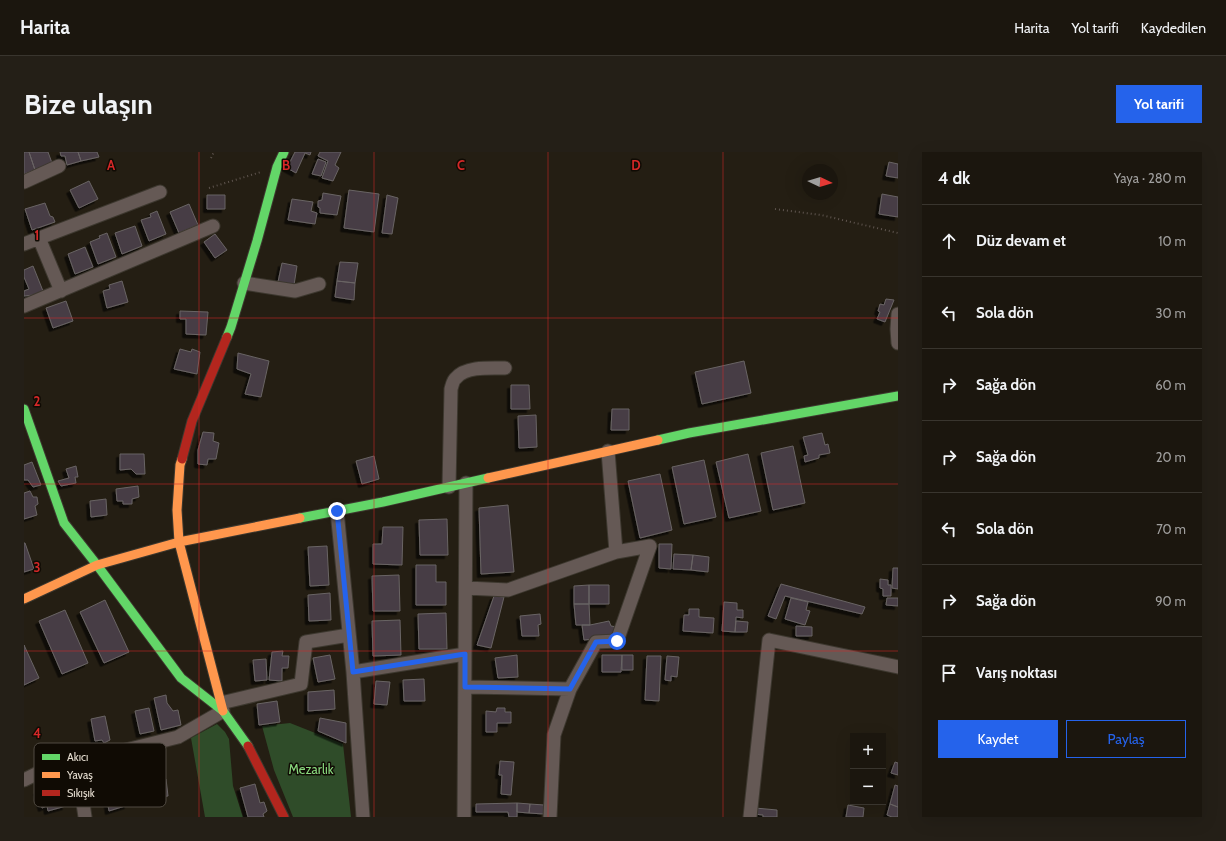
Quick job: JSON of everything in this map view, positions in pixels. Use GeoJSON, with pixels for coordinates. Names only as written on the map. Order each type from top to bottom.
{"type":"FeatureCollection","features":[{"type":"Feature","properties":{"kind":"street"},"geometry":{"type":"LineString","coordinates":[[284,152],[277,167],[231,327],[192,421],[180,465],[176,510],[179,542],[222,707],[248,746],[284,817]]}},
{"type":"Feature","properties":{"kind":"street"},"geometry":{"type":"LineString","coordinates":[[24,182],[59,166]]}},
{"type":"Feature","properties":{"kind":"street"},"geometry":{"type":"LineString","coordinates":[[24,244],[160,192]]}},
{"type":"Feature","properties":{"kind":"street"},"geometry":{"type":"LineString","coordinates":[[24,306],[213,226]]}},
{"type":"Feature","properties":{"kind":"street"},"geometry":{"type":"LineString","coordinates":[[39,238],[61,291]]}},
{"type":"Feature","properties":{"kind":"street"},"geometry":{"type":"LineString","coordinates":[[244,283],[295,291],[319,284]]}},
{"type":"Feature","properties":{"kind":"street"},"geometry":{"type":"LineString","coordinates":[[898,314],[898,343]]}},
{"type":"Feature","properties":{"kind":"street"},"geometry":{"type":"LineString","coordinates":[[449,487],[451,389],[456,378],[466,371],[480,368],[505,368]]}},
{"type":"Feature","properties":{"kind":"street"},"geometry":{"type":"LineString","coordinates":[[24,599],[97,565],[179,542],[337,511],[690,433],[898,396]]}},
{"type":"Feature","properties":{"kind":"street"},"geometry":{"type":"LineString","coordinates":[[24,409],[64,523],[181,678],[222,707]]}},
{"type":"Feature","properties":{"kind":"street"},"geometry":{"type":"LineString","coordinates":[[608,451],[616,552]]}},
{"type":"Feature","properties":{"kind":"street"},"geometry":{"type":"LineString","coordinates":[[464,817],[466,483]]}},
{"type":"Feature","properties":{"kind":"street"},"geometry":{"type":"LineString","coordinates":[[337,511],[353,672],[363,817]]}},
{"type":"Feature","properties":{"kind":"street"},"geometry":{"type":"LineString","coordinates":[[466,588],[508,590],[616,552],[650,546],[617,641],[596,642],[570,689],[554,735],[550,817]]}},
{"type":"Feature","properties":{"kind":"street"},"geometry":{"type":"LineString","coordinates":[[154,743],[178,737],[222,707],[301,684],[306,642],[349,635]]}},
{"type":"Feature","properties":{"kind":"street"},"geometry":{"type":"LineString","coordinates":[[750,817],[769,640],[898,667]]}},
{"type":"Feature","properties":{"kind":"street"},"geometry":{"type":"LineString","coordinates":[[353,672],[465,654]]}},
{"type":"Feature","properties":{"kind":"street"},"geometry":{"type":"LineString","coordinates":[[465,687],[570,689]]}},
{"type":"Feature","properties":{"kind":"street"},"geometry":{"type":"LineString","coordinates":[[24,780],[34,775]]}},
{"type":"Feature","properties":{"kind":"street"},"geometry":{"type":"LineString","coordinates":[[84,807],[85,817]]}},
{"type":"Feature","properties":{"kind":"path"},"geometry":{"type":"LineString","coordinates":[[211,158],[214,152]]}},
{"type":"Feature","properties":{"kind":"path"},"geometry":{"type":"LineString","coordinates":[[209,188],[277,167]]}},
{"type":"Feature","properties":{"kind":"path"},"geometry":{"type":"LineString","coordinates":[[775,209],[821,215],[898,233]]}},
{"type":"Feature","properties":{"kind":"green space","name":"Mezarlık"},"geometry":{"type":"Polygon","coordinates":[[[290,723],[343,744],[351,817],[293,817],[274,770],[262,726],[290,723]]]}},
{"type":"Feature","properties":{"kind":"green space"},"geometry":{"type":"Polygon","coordinates":[[[217,724],[225,732],[229,739],[233,786],[243,817],[205,817],[191,738],[217,724]]]}},
{"type":"Feature","properties":{"kind":"building"},"geometry":{"type":"Polygon","coordinates":[[[24,152],[29,152],[35,170],[24,174],[24,152]]]}},
{"type":"Feature","properties":{"kind":"building"},"geometry":{"type":"Polygon","coordinates":[[[29,152],[48,152],[52,163],[35,170],[29,152]]]}},
{"type":"Feature","properties":{"kind":"building"},"geometry":{"type":"Polygon","coordinates":[[[60,152],[78,152],[81,161],[67,165],[65,156],[61,156],[60,152]]]}},
{"type":"Feature","properties":{"kind":"building"},"geometry":{"type":"Polygon","coordinates":[[[78,152],[97,152],[99,157],[81,161],[78,152]]]}},
{"type":"Feature","properties":{"kind":"building"},"geometry":{"type":"Polygon","coordinates":[[[295,152],[311,152],[310,155],[305,153],[296,173],[287,168],[295,152]]]}},
{"type":"Feature","properties":{"kind":"building"},"geometry":{"type":"Polygon","coordinates":[[[320,152],[341,152],[335,165],[339,168],[333,181],[322,178],[328,161],[318,156],[320,152]]]}},
{"type":"Feature","properties":{"kind":"building"},"geometry":{"type":"Polygon","coordinates":[[[318,159],[326,162],[321,176],[312,174],[318,159]]]}},
{"type":"Feature","properties":{"kind":"building"},"geometry":{"type":"Polygon","coordinates":[[[889,162],[898,164],[898,178],[886,176],[889,162]]]}},
{"type":"Feature","properties":{"kind":"building"},"geometry":{"type":"Polygon","coordinates":[[[89,181],[98,199],[79,208],[70,190],[89,181]]]}},
{"type":"Feature","properties":{"kind":"building"},"geometry":{"type":"Polygon","coordinates":[[[349,190],[379,194],[374,232],[344,228],[349,190]]]}},
{"type":"Feature","properties":{"kind":"building"},"geometry":{"type":"Polygon","coordinates":[[[323,193],[341,196],[337,215],[320,213],[318,201],[322,200],[323,193]]]}},
{"type":"Feature","properties":{"kind":"building"},"geometry":{"type":"Polygon","coordinates":[[[882,194],[898,197],[898,217],[879,214],[882,194]]]}},
{"type":"Feature","properties":{"kind":"building"},"geometry":{"type":"Polygon","coordinates":[[[207,195],[225,195],[225,209],[207,209],[207,195]]]}},
{"type":"Feature","properties":{"kind":"building"},"geometry":{"type":"Polygon","coordinates":[[[387,195],[398,198],[392,234],[382,233],[387,195]]]}},
{"type":"Feature","properties":{"kind":"building"},"geometry":{"type":"Polygon","coordinates":[[[292,199],[313,202],[311,211],[317,213],[315,224],[288,220],[292,199]]]}},
{"type":"Feature","properties":{"kind":"building"},"geometry":{"type":"Polygon","coordinates":[[[45,203],[50,216],[53,217],[55,222],[32,230],[25,209],[45,203]]]}},
{"type":"Feature","properties":{"kind":"building"},"geometry":{"type":"Polygon","coordinates":[[[189,204],[198,225],[179,233],[170,212],[189,204]]]}},
{"type":"Feature","properties":{"kind":"building"},"geometry":{"type":"Polygon","coordinates":[[[157,211],[166,234],[149,241],[141,220],[151,217],[150,214],[157,211]]]}},
{"type":"Feature","properties":{"kind":"building"},"geometry":{"type":"Polygon","coordinates":[[[135,226],[142,246],[122,254],[115,233],[135,226]]]}},
{"type":"Feature","properties":{"kind":"building"},"geometry":{"type":"Polygon","coordinates":[[[107,233],[116,257],[98,264],[90,242],[107,233]]]}},
{"type":"Feature","properties":{"kind":"building"},"geometry":{"type":"Polygon","coordinates":[[[215,234],[227,250],[215,258],[204,242],[215,234]]]}},
{"type":"Feature","properties":{"kind":"building"},"geometry":{"type":"Polygon","coordinates":[[[85,247],[93,267],[75,274],[68,254],[85,247]]]}},
{"type":"Feature","properties":{"kind":"building"},"geometry":{"type":"Polygon","coordinates":[[[340,262],[358,263],[355,283],[337,281],[340,262]]]}},
{"type":"Feature","properties":{"kind":"building"},"geometry":{"type":"Polygon","coordinates":[[[282,263],[297,266],[294,285],[278,282],[282,263]]]}},
{"type":"Feature","properties":{"kind":"building"},"geometry":{"type":"Polygon","coordinates":[[[33,266],[43,291],[34,295],[24,296],[24,291],[29,289],[24,277],[24,270],[33,266]]]}},
{"type":"Feature","properties":{"kind":"building"},"geometry":{"type":"Polygon","coordinates":[[[122,281],[128,302],[107,308],[103,291],[110,289],[109,285],[122,281]]]}},
{"type":"Feature","properties":{"kind":"building"},"geometry":{"type":"Polygon","coordinates":[[[337,281],[355,283],[354,300],[335,297],[337,281]]]}},
{"type":"Feature","properties":{"kind":"building"},"geometry":{"type":"Polygon","coordinates":[[[886,299],[894,300],[885,322],[877,319],[880,312],[878,311],[880,304],[884,305],[886,299]]]}},
{"type":"Feature","properties":{"kind":"building"},"geometry":{"type":"Polygon","coordinates":[[[66,301],[73,321],[53,328],[46,308],[66,301]]]}},
{"type":"Feature","properties":{"kind":"building"},"geometry":{"type":"Polygon","coordinates":[[[180,311],[208,312],[206,335],[186,334],[186,319],[180,319],[180,311]]]}},
{"type":"Feature","properties":{"kind":"building"},"geometry":{"type":"Polygon","coordinates":[[[180,349],[191,352],[192,349],[200,352],[197,374],[174,369],[180,349]]]}},
{"type":"Feature","properties":{"kind":"building"},"geometry":{"type":"Polygon","coordinates":[[[238,353],[269,361],[261,397],[245,394],[251,374],[237,369],[238,353]]]}},
{"type":"Feature","properties":{"kind":"building"},"geometry":{"type":"Polygon","coordinates":[[[744,361],[751,393],[702,404],[695,372],[744,361]]]}},
{"type":"Feature","properties":{"kind":"building"},"geometry":{"type":"Polygon","coordinates":[[[511,385],[529,385],[530,409],[511,409],[511,385]]]}},
{"type":"Feature","properties":{"kind":"building"},"geometry":{"type":"Polygon","coordinates":[[[612,409],[629,409],[629,430],[611,430],[612,409]]]}},
{"type":"Feature","properties":{"kind":"building"},"geometry":{"type":"Polygon","coordinates":[[[536,415],[537,447],[519,448],[518,416],[536,415]]]}},
{"type":"Feature","properties":{"kind":"building"},"geometry":{"type":"Polygon","coordinates":[[[203,432],[214,433],[213,441],[219,443],[216,459],[208,459],[207,465],[198,464],[198,450],[203,432]]]}},
{"type":"Feature","properties":{"kind":"building"},"geometry":{"type":"Polygon","coordinates":[[[822,433],[825,445],[828,444],[830,453],[819,455],[819,458],[805,462],[804,456],[808,455],[803,437],[822,433]]]}},
{"type":"Feature","properties":{"kind":"building"},"geometry":{"type":"Polygon","coordinates":[[[793,446],[805,503],[773,510],[761,453],[793,446]]]}},
{"type":"Feature","properties":{"kind":"building"},"geometry":{"type":"Polygon","coordinates":[[[120,454],[144,454],[145,474],[136,474],[131,469],[120,470],[120,454]]]}},
{"type":"Feature","properties":{"kind":"building"},"geometry":{"type":"Polygon","coordinates":[[[748,454],[761,511],[729,518],[716,462],[748,454]]]}},
{"type":"Feature","properties":{"kind":"building"},"geometry":{"type":"Polygon","coordinates":[[[374,456],[379,479],[362,484],[356,461],[374,456]]]}},
{"type":"Feature","properties":{"kind":"building"},"geometry":{"type":"Polygon","coordinates":[[[704,460],[716,517],[684,524],[672,467],[704,460]]]}},
{"type":"Feature","properties":{"kind":"building"},"geometry":{"type":"Polygon","coordinates":[[[32,462],[41,485],[33,487],[28,480],[24,480],[24,465],[32,462]]]}},
{"type":"Feature","properties":{"kind":"building"},"geometry":{"type":"Polygon","coordinates":[[[76,466],[78,477],[75,477],[76,483],[61,486],[58,481],[69,478],[66,469],[76,466]]]}},
{"type":"Feature","properties":{"kind":"building"},"geometry":{"type":"Polygon","coordinates":[[[660,474],[672,530],[640,538],[628,481],[660,474]]]}},
{"type":"Feature","properties":{"kind":"building"},"geometry":{"type":"Polygon","coordinates":[[[138,486],[139,497],[132,499],[132,504],[123,504],[123,501],[117,501],[116,489],[138,486]]]}},
{"type":"Feature","properties":{"kind":"building"},"geometry":{"type":"Polygon","coordinates":[[[30,491],[33,497],[37,497],[38,504],[35,506],[37,515],[24,519],[24,493],[30,491]]]}},
{"type":"Feature","properties":{"kind":"building"},"geometry":{"type":"Polygon","coordinates":[[[106,499],[107,515],[91,517],[90,501],[106,499]]]}},
{"type":"Feature","properties":{"kind":"building"},"geometry":{"type":"Polygon","coordinates":[[[508,505],[514,572],[481,574],[479,508],[508,505]]]}},
{"type":"Feature","properties":{"kind":"building"},"geometry":{"type":"Polygon","coordinates":[[[447,519],[448,555],[420,555],[419,520],[447,519]]]}},
{"type":"Feature","properties":{"kind":"building"},"geometry":{"type":"Polygon","coordinates":[[[383,527],[403,527],[402,565],[373,564],[373,544],[382,544],[383,527]]]}},
{"type":"Feature","properties":{"kind":"building"},"geometry":{"type":"Polygon","coordinates":[[[24,543],[34,569],[24,572],[24,543]]]}},
{"type":"Feature","properties":{"kind":"building"},"geometry":{"type":"Polygon","coordinates":[[[659,544],[672,544],[671,569],[659,568],[659,544]]]}},
{"type":"Feature","properties":{"kind":"building"},"geometry":{"type":"Polygon","coordinates":[[[327,546],[329,585],[310,586],[308,547],[327,546]]]}},
{"type":"Feature","properties":{"kind":"building"},"geometry":{"type":"Polygon","coordinates":[[[674,554],[693,555],[691,570],[673,569],[674,554]]]}},
{"type":"Feature","properties":{"kind":"building"},"geometry":{"type":"Polygon","coordinates":[[[693,555],[709,557],[708,572],[691,570],[693,555]]]}},
{"type":"Feature","properties":{"kind":"building"},"geometry":{"type":"Polygon","coordinates":[[[416,565],[436,565],[436,582],[446,582],[446,605],[416,605],[416,565]]]}},
{"type":"Feature","properties":{"kind":"building"},"geometry":{"type":"Polygon","coordinates":[[[893,568],[898,568],[898,589],[892,588],[893,568]]]}},
{"type":"Feature","properties":{"kind":"building"},"geometry":{"type":"Polygon","coordinates":[[[399,575],[400,611],[373,611],[372,576],[399,575]]]}},
{"type":"Feature","properties":{"kind":"building"},"geometry":{"type":"Polygon","coordinates":[[[880,579],[888,580],[888,585],[891,585],[891,596],[883,596],[883,589],[880,588],[880,579]]]}},
{"type":"Feature","properties":{"kind":"building"},"geometry":{"type":"Polygon","coordinates":[[[781,584],[865,607],[862,614],[785,596],[776,619],[768,616],[781,584]]]}},
{"type":"Feature","properties":{"kind":"building"},"geometry":{"type":"Polygon","coordinates":[[[589,585],[609,585],[609,604],[589,604],[589,585]]]}},
{"type":"Feature","properties":{"kind":"building"},"geometry":{"type":"Polygon","coordinates":[[[589,585],[589,604],[574,604],[574,586],[589,585]]]}},
{"type":"Feature","properties":{"kind":"building"},"geometry":{"type":"Polygon","coordinates":[[[330,593],[331,620],[309,621],[308,595],[330,593]]]}},
{"type":"Feature","properties":{"kind":"building"},"geometry":{"type":"Polygon","coordinates":[[[494,596],[504,597],[491,648],[477,645],[494,596]]]}},
{"type":"Feature","properties":{"kind":"building"},"geometry":{"type":"Polygon","coordinates":[[[791,598],[808,602],[806,610],[810,611],[805,625],[785,619],[791,598]]]}},
{"type":"Feature","properties":{"kind":"building"},"geometry":{"type":"Polygon","coordinates":[[[887,598],[898,598],[898,606],[886,605],[887,598]]]}},
{"type":"Feature","properties":{"kind":"building"},"geometry":{"type":"Polygon","coordinates":[[[105,600],[129,652],[104,663],[80,612],[105,600]]]}},
{"type":"Feature","properties":{"kind":"building"},"geometry":{"type":"Polygon","coordinates":[[[724,602],[737,603],[737,610],[743,610],[743,618],[736,617],[735,632],[722,631],[724,602]]]}},
{"type":"Feature","properties":{"kind":"building"},"geometry":{"type":"Polygon","coordinates":[[[574,604],[589,604],[590,625],[576,625],[574,604]]]}},
{"type":"Feature","properties":{"kind":"building"},"geometry":{"type":"Polygon","coordinates":[[[689,609],[699,609],[699,617],[714,618],[713,633],[683,631],[684,615],[689,615],[689,609]]]}},
{"type":"Feature","properties":{"kind":"building"},"geometry":{"type":"Polygon","coordinates":[[[65,610],[88,663],[62,674],[39,621],[65,610]]]}},
{"type":"Feature","properties":{"kind":"building"},"geometry":{"type":"Polygon","coordinates":[[[446,613],[447,649],[419,649],[418,614],[446,613]]]}},
{"type":"Feature","properties":{"kind":"building"},"geometry":{"type":"Polygon","coordinates":[[[540,614],[541,624],[538,625],[539,636],[522,636],[520,616],[540,614]]]}},
{"type":"Feature","properties":{"kind":"building"},"geometry":{"type":"Polygon","coordinates":[[[400,620],[401,655],[373,656],[372,621],[400,620]]]}},
{"type":"Feature","properties":{"kind":"building"},"geometry":{"type":"Polygon","coordinates":[[[609,621],[611,626],[617,627],[612,637],[584,640],[582,625],[609,621]]]}},
{"type":"Feature","properties":{"kind":"building"},"geometry":{"type":"Polygon","coordinates":[[[736,621],[748,622],[747,632],[735,632],[736,621]]]}},
{"type":"Feature","properties":{"kind":"building"},"geometry":{"type":"Polygon","coordinates":[[[796,626],[812,627],[812,636],[796,636],[796,626]]]}},
{"type":"Feature","properties":{"kind":"building"},"geometry":{"type":"Polygon","coordinates":[[[24,645],[39,678],[24,685],[24,645]]]}},
{"type":"Feature","properties":{"kind":"building"},"geometry":{"type":"Polygon","coordinates":[[[283,651],[282,656],[289,656],[288,668],[282,668],[282,681],[269,680],[272,652],[283,651]]]}},
{"type":"Feature","properties":{"kind":"building"},"geometry":{"type":"Polygon","coordinates":[[[330,655],[335,679],[318,682],[313,658],[330,655]]]}},
{"type":"Feature","properties":{"kind":"building"},"geometry":{"type":"Polygon","coordinates":[[[517,655],[518,677],[498,678],[495,658],[517,655]]]}},
{"type":"Feature","properties":{"kind":"building"},"geometry":{"type":"Polygon","coordinates":[[[602,655],[622,655],[621,672],[602,672],[602,655]]]}},
{"type":"Feature","properties":{"kind":"building"},"geometry":{"type":"Polygon","coordinates":[[[622,655],[633,655],[633,670],[622,670],[622,655]]]}},
{"type":"Feature","properties":{"kind":"building"},"geometry":{"type":"Polygon","coordinates":[[[647,656],[661,656],[659,701],[645,700],[647,656]]]}},
{"type":"Feature","properties":{"kind":"building"},"geometry":{"type":"Polygon","coordinates":[[[667,656],[679,657],[677,677],[671,676],[671,681],[665,680],[667,656]]]}},
{"type":"Feature","properties":{"kind":"building"},"geometry":{"type":"Polygon","coordinates":[[[266,659],[267,680],[255,681],[253,660],[266,659]]]}},
{"type":"Feature","properties":{"kind":"building"},"geometry":{"type":"Polygon","coordinates":[[[424,679],[425,701],[404,701],[403,680],[424,679]]]}},
{"type":"Feature","properties":{"kind":"building"},"geometry":{"type":"Polygon","coordinates":[[[376,681],[390,682],[387,705],[374,704],[376,681]]]}},
{"type":"Feature","properties":{"kind":"building"},"geometry":{"type":"Polygon","coordinates":[[[334,690],[335,709],[308,711],[308,692],[334,690]]]}},
{"type":"Feature","properties":{"kind":"building"},"geometry":{"type":"Polygon","coordinates":[[[166,695],[167,703],[173,711],[178,710],[181,725],[161,730],[154,698],[166,695]]]}},
{"type":"Feature","properties":{"kind":"building"},"geometry":{"type":"Polygon","coordinates":[[[277,701],[280,722],[259,725],[257,704],[277,701]]]}},
{"type":"Feature","properties":{"kind":"building"},"geometry":{"type":"Polygon","coordinates":[[[149,708],[154,731],[140,734],[135,711],[149,708]]]}},
{"type":"Feature","properties":{"kind":"building"},"geometry":{"type":"Polygon","coordinates":[[[497,708],[505,708],[505,712],[511,712],[511,723],[497,723],[497,732],[486,732],[486,711],[496,712],[497,708]]]}},
{"type":"Feature","properties":{"kind":"building"},"geometry":{"type":"Polygon","coordinates":[[[105,716],[110,740],[104,743],[102,740],[95,741],[91,719],[105,716]]]}},
{"type":"Feature","properties":{"kind":"building"},"geometry":{"type":"Polygon","coordinates":[[[320,718],[346,723],[346,743],[318,731],[320,718]]]}},
{"type":"Feature","properties":{"kind":"building"},"geometry":{"type":"Polygon","coordinates":[[[500,761],[514,762],[511,795],[501,794],[502,775],[499,775],[500,761]]]}},
{"type":"Feature","properties":{"kind":"building"},"geometry":{"type":"Polygon","coordinates":[[[895,762],[898,763],[898,775],[891,773],[895,762]]]}},
{"type":"Feature","properties":{"kind":"building"},"geometry":{"type":"Polygon","coordinates":[[[166,779],[168,796],[166,796],[166,779]]]}},
{"type":"Feature","properties":{"kind":"building"},"geometry":{"type":"Polygon","coordinates":[[[255,784],[260,803],[264,802],[267,811],[263,814],[264,817],[248,817],[240,788],[255,784]]]}},
{"type":"Feature","properties":{"kind":"building"},"geometry":{"type":"Polygon","coordinates":[[[895,785],[898,786],[898,807],[890,804],[895,785]]]}},
{"type":"Feature","properties":{"kind":"building"},"geometry":{"type":"Polygon","coordinates":[[[517,803],[517,817],[509,817],[508,812],[476,812],[476,804],[517,803]]]}},
{"type":"Feature","properties":{"kind":"building"},"geometry":{"type":"Polygon","coordinates":[[[517,803],[530,804],[529,813],[517,812],[517,803]]]}},
{"type":"Feature","properties":{"kind":"building"},"geometry":{"type":"Polygon","coordinates":[[[530,804],[544,805],[544,814],[529,813],[530,804]]]}},
{"type":"Feature","properties":{"kind":"building"},"geometry":{"type":"Polygon","coordinates":[[[890,804],[898,807],[898,817],[887,815],[890,804]]]}},
{"type":"Feature","properties":{"kind":"building"},"geometry":{"type":"Polygon","coordinates":[[[848,805],[864,808],[863,817],[846,817],[848,805]]]}},
{"type":"Feature","properties":{"kind":"building"},"geometry":{"type":"Polygon","coordinates":[[[47,807],[62,807],[48,811],[47,807]]]}},
{"type":"Feature","properties":{"kind":"building"},"geometry":{"type":"Polygon","coordinates":[[[108,807],[122,807],[109,811],[108,807]]]}},
{"type":"Feature","properties":{"kind":"building"},"geometry":{"type":"Polygon","coordinates":[[[755,808],[777,810],[777,817],[763,817],[763,815],[754,814],[755,808]]]}},
{"type":"Feature","properties":{"kind":"traffic: fast"},"geometry":{"type":"LineString","coordinates":[[227,337],[257,241],[277,167],[284,152]]}},
{"type":"Feature","properties":{"kind":"traffic: fast"},"geometry":{"type":"LineString","coordinates":[[658,440],[689,433],[898,396]]}},
{"type":"Feature","properties":{"kind":"traffic: fast"},"geometry":{"type":"LineString","coordinates":[[24,409],[64,523],[181,678],[223,711],[248,746]]}},
{"type":"Feature","properties":{"kind":"traffic: fast"},"geometry":{"type":"LineString","coordinates":[[300,518],[383,502],[488,478]]}},
{"type":"Feature","properties":{"kind":"traffic: slow"},"geometry":{"type":"LineString","coordinates":[[488,478],[658,440]]}},
{"type":"Feature","properties":{"kind":"traffic: slow"},"geometry":{"type":"LineString","coordinates":[[182,459],[180,465],[177,510],[179,542],[223,711]]}},
{"type":"Feature","properties":{"kind":"traffic: slow"},"geometry":{"type":"LineString","coordinates":[[24,599],[97,565],[179,542],[300,518]]}},
{"type":"Feature","properties":{"kind":"traffic: jam"},"geometry":{"type":"LineString","coordinates":[[182,459],[192,421],[227,337]]}},
{"type":"Feature","properties":{"kind":"traffic: jam"},"geometry":{"type":"LineString","coordinates":[[248,746],[284,817]]}},
{"type":"Feature","properties":{"kind":"route"},"geometry":{"type":"LineString","coordinates":[[337,511],[353,672],[465,654],[465,687],[570,689],[596,642],[617,641]]}}]}
